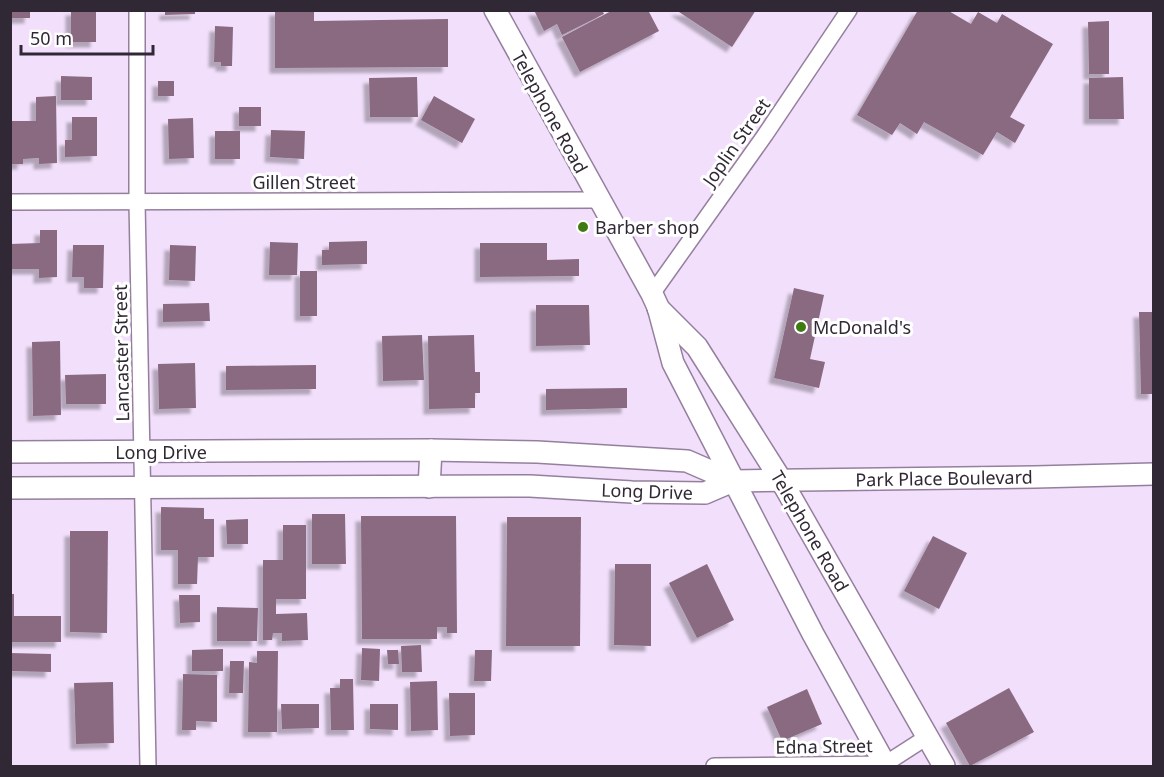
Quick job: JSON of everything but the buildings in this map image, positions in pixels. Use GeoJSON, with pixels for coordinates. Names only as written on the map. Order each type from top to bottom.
{"type":"FeatureCollection","features":[{"type":"Feature","properties":{"kind":"main road","name":"Telephone Road"},"geometry":{"type":"LineString","coordinates":[[495,10],[655,301],[697,347],[781,480],[944,766]]}},
{"type":"Feature","properties":{"kind":"main road","name":"Telephone Road"},"geometry":{"type":"LineString","coordinates":[[655,301],[673,363],[813,634],[886,765]]}},
{"type":"Feature","properties":{"kind":"main road","name":"Long Drive"},"geometry":{"type":"LineString","coordinates":[[10,452],[431,450],[537,452],[687,461],[734,481]]}},
{"type":"Feature","properties":{"kind":"main road"},"geometry":{"type":"LineString","coordinates":[[429,487],[431,450]]}},
{"type":"Feature","properties":{"kind":"main road","name":"Park Place Boulevard"},"geometry":{"type":"LineString","coordinates":[[734,481],[1154,474]]}},
{"type":"Feature","properties":{"kind":"main road","name":"Long Drive"},"geometry":{"type":"LineString","coordinates":[[10,488],[530,486],[632,492],[705,493],[734,481]]}},
{"type":"Feature","properties":{"kind":"street","name":"Lancaster Street"},"geometry":{"type":"LineString","coordinates":[[137,10],[148,766]]}},
{"type":"Feature","properties":{"kind":"street","name":"Joplin Street"},"geometry":{"type":"LineString","coordinates":[[655,301],[849,10]]}},
{"type":"Feature","properties":{"kind":"street","name":"Gillen Street"},"geometry":{"type":"LineString","coordinates":[[10,202],[598,200]]}},
{"type":"Feature","properties":{"kind":"street","name":"Edna Street"},"geometry":{"type":"LineString","coordinates":[[714,766],[886,765],[927,737]]}},
{"type":"Feature","properties":{"kind":"place","name":"Barber shop"},"geometry":{"type":"Point","coordinates":[583,227]}},
{"type":"Feature","properties":{"kind":"place","name":"McDonald's"},"geometry":{"type":"Point","coordinates":[801,327]}}]}
